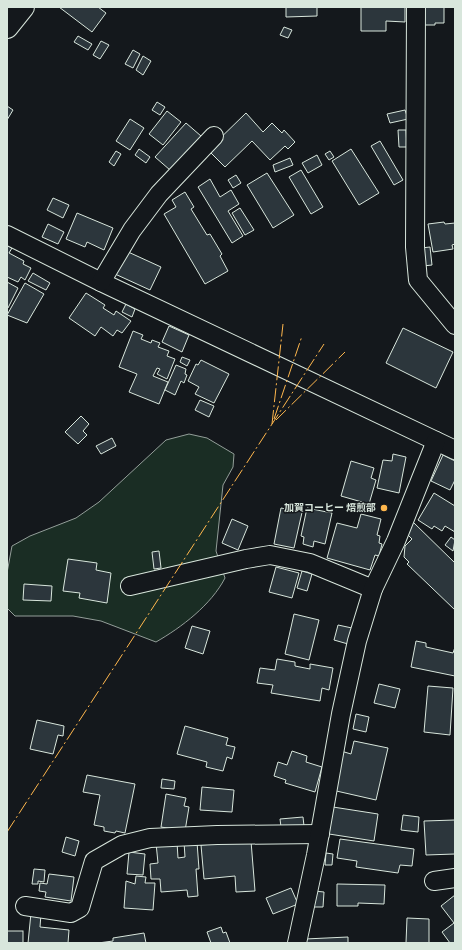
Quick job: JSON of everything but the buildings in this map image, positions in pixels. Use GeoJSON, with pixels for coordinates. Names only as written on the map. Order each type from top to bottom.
{"type":"FeatureCollection","features":[{"type":"Feature","properties":{"kind":"street"},"geometry":{"type":"LineString","coordinates":[[7,27],[23,7]]}},
{"type":"Feature","properties":{"kind":"street"},"geometry":{"type":"LineString","coordinates":[[416,7],[415,247],[418,280],[455,325]]}},
{"type":"Feature","properties":{"kind":"street"},"geometry":{"type":"LineString","coordinates":[[102,282],[132,230],[159,194],[214,136]]}},
{"type":"Feature","properties":{"kind":"street"},"geometry":{"type":"LineString","coordinates":[[7,235],[102,282],[455,450]]}},
{"type":"Feature","properties":{"kind":"street"},"geometry":{"type":"LineString","coordinates":[[297,943],[320,834],[341,714],[357,641],[373,589],[396,541],[436,441]]}},
{"type":"Feature","properties":{"kind":"street"},"geometry":{"type":"LineString","coordinates":[[130,586],[246,559],[270,556],[310,564],[373,589]]}},
{"type":"Feature","properties":{"kind":"street"},"geometry":{"type":"LineString","coordinates":[[25,906],[71,913],[80,908],[94,861],[122,845],[150,838],[217,834],[320,834]]}},
{"type":"Feature","properties":{"kind":"street"},"geometry":{"type":"LineString","coordinates":[[434,881],[455,878]]}},
{"type":"Feature","properties":{"kind":"green space"},"geometry":{"type":"Polygon","coordinates":[[[189,434],[207,438],[234,454],[233,467],[223,485],[216,551],[225,578],[204,606],[186,622],[156,642],[101,621],[73,616],[15,616],[7,608],[7,573],[12,546],[30,536],[76,518],[99,502],[166,440],[189,434]]]}},
{"type":"Feature","properties":{"kind":"power"},"geometry":{"type":"LineString","coordinates":[[272,424],[283,324]]}},
{"type":"Feature","properties":{"kind":"power"},"geometry":{"type":"LineString","coordinates":[[274,419],[302,336]]}},
{"type":"Feature","properties":{"kind":"power"},"geometry":{"type":"LineString","coordinates":[[7,832],[324,344]]}},
{"type":"Feature","properties":{"kind":"power"},"geometry":{"type":"LineString","coordinates":[[276,420],[345,352]]}},
{"type":"Feature","properties":{"kind":"place","name":"加賀コーヒー 焙煎部"},"geometry":{"type":"Point","coordinates":[384,508]}}]}
